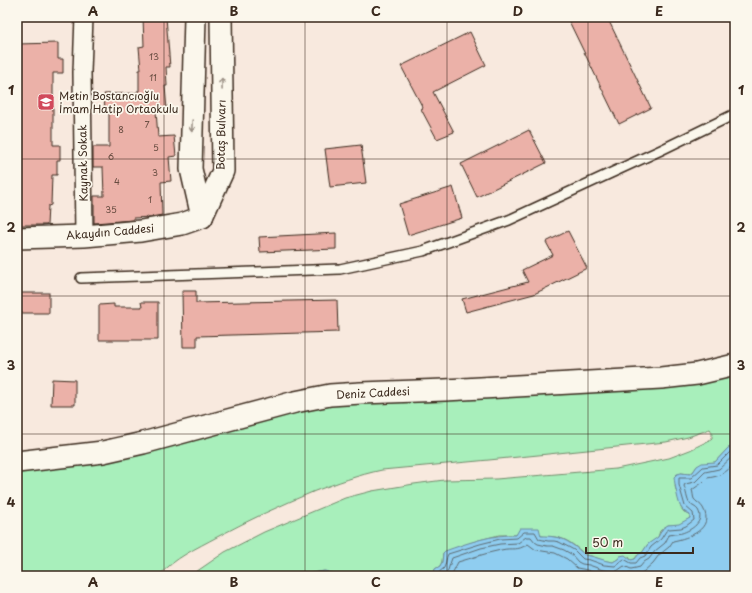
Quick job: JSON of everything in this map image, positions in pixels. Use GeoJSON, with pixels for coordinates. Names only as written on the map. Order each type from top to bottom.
{"type":"FeatureCollection","features":[{"type":"Feature","properties":{"kind":"street","name":"Kaynak Sokak"},"geometry":{"type":"LineString","coordinates":[[84,17],[82,72],[84,236]]}},
{"type":"Feature","properties":{"kind":"street"},"geometry":{"type":"LineString","coordinates":[[195,17],[191,169],[202,216]]}},
{"type":"Feature","properties":{"kind":"street","name":"Botaş Bulvarı"},"geometry":{"type":"LineString","coordinates":[[202,216],[223,171],[221,17]]}},
{"type":"Feature","properties":{"kind":"street","name":"Akaydın Caddesi"},"geometry":{"type":"LineString","coordinates":[[17,238],[84,236],[141,232],[182,224],[202,216]]}},
{"type":"Feature","properties":{"kind":"street","name":"Deniz Caddesi"},"geometry":{"type":"LineString","coordinates":[[17,462],[103,452],[143,443],[294,402],[330,395],[661,378],[697,374],[735,365]]}},
{"type":"Feature","properties":{"kind":"lane"},"geometry":{"type":"LineString","coordinates":[[81,278],[340,269],[423,251],[509,220],[735,114]]}},
{"type":"Feature","properties":{"kind":"green space"},"geometry":{"type":"Polygon","coordinates":[[[735,354],[735,446],[728,448],[715,462],[697,466],[693,472],[689,474],[681,473],[675,486],[681,508],[684,512],[690,515],[690,518],[679,525],[668,525],[660,531],[658,537],[648,544],[642,553],[635,559],[631,560],[629,557],[618,559],[613,562],[605,561],[585,555],[575,546],[563,539],[542,536],[520,530],[516,535],[499,535],[479,540],[443,553],[442,562],[440,566],[435,569],[433,576],[341,576],[324,571],[297,576],[190,576],[225,552],[264,532],[345,498],[372,491],[444,480],[496,479],[616,469],[669,458],[690,450],[712,438],[712,432],[710,429],[688,437],[666,442],[382,470],[364,474],[315,491],[277,507],[186,554],[159,576],[17,576],[17,462],[295,402],[445,390],[714,362],[735,354]]]}},
{"type":"Feature","properties":{"kind":"water"},"geometry":{"type":"Polygon","coordinates":[[[735,446],[735,576],[433,576],[435,569],[440,566],[442,562],[443,553],[445,551],[471,542],[498,536],[516,535],[520,528],[539,528],[541,536],[551,536],[563,539],[585,555],[606,561],[613,562],[620,556],[625,555],[631,560],[635,559],[642,553],[648,544],[658,537],[663,528],[668,525],[679,524],[690,518],[690,515],[681,507],[674,477],[681,473],[690,474],[702,463],[715,462],[728,448],[735,446]]]}},
{"type":"Feature","properties":{"kind":"water"},"geometry":{"type":"Polygon","coordinates":[[[325,571],[341,576],[297,576],[325,571]]]}},
{"type":"Feature","properties":{"kind":"building"},"geometry":{"type":"Polygon","coordinates":[[[143,17],[166,17],[170,67],[166,67],[167,86],[165,86],[167,110],[156,111],[158,137],[174,136],[176,156],[169,157],[171,181],[161,182],[162,215],[133,218],[133,220],[94,223],[94,196],[104,196],[103,167],[93,167],[93,147],[109,147],[109,111],[105,111],[104,94],[137,93],[137,91],[139,91],[139,70],[141,70],[139,47],[144,46],[143,17]]]}},
{"type":"Feature","properties":{"kind":"building"},"geometry":{"type":"Polygon","coordinates":[[[567,17],[607,17],[651,108],[619,124],[567,17]]]}},
{"type":"Feature","properties":{"kind":"building"},"geometry":{"type":"Polygon","coordinates":[[[470,32],[486,65],[433,92],[454,132],[437,139],[401,66],[470,32]]]}},
{"type":"Feature","properties":{"kind":"building"},"geometry":{"type":"Polygon","coordinates":[[[58,43],[58,59],[63,59],[63,73],[53,73],[53,145],[60,145],[60,160],[57,160],[57,175],[52,175],[51,205],[48,206],[47,225],[17,225],[17,44],[58,43]]]}},
{"type":"Feature","properties":{"kind":"building"},"geometry":{"type":"Polygon","coordinates":[[[529,130],[546,163],[477,197],[461,164],[529,130]]]}},
{"type":"Feature","properties":{"kind":"building"},"geometry":{"type":"Polygon","coordinates":[[[361,145],[366,183],[330,187],[325,149],[361,145]]]}},
{"type":"Feature","properties":{"kind":"building"},"geometry":{"type":"Polygon","coordinates":[[[453,187],[462,218],[408,235],[399,204],[453,187]]]}},
{"type":"Feature","properties":{"kind":"building"},"geometry":{"type":"Polygon","coordinates":[[[568,231],[587,268],[534,294],[466,312],[462,299],[528,282],[522,270],[553,255],[546,242],[568,231]]]}},
{"type":"Feature","properties":{"kind":"building"},"geometry":{"type":"Polygon","coordinates":[[[336,233],[336,249],[260,252],[259,237],[336,233]]]}},
{"type":"Feature","properties":{"kind":"building"},"geometry":{"type":"Polygon","coordinates":[[[182,291],[196,291],[196,303],[337,300],[338,332],[197,336],[197,347],[183,347],[182,291]]]}},
{"type":"Feature","properties":{"kind":"building"},"geometry":{"type":"Polygon","coordinates":[[[17,293],[49,293],[49,313],[17,313],[17,293]]]}},
{"type":"Feature","properties":{"kind":"building"},"geometry":{"type":"Polygon","coordinates":[[[141,302],[158,302],[158,340],[99,340],[99,305],[114,304],[114,307],[142,307],[141,302]]]}},
{"type":"Feature","properties":{"kind":"building"},"geometry":{"type":"Polygon","coordinates":[[[52,379],[75,380],[75,405],[51,405],[52,379]]]}},
{"type":"Feature","properties":{"kind":"place","name":"Metin Bostancıoğlu İmam Hatip Ortaokulu"},"geometry":{"type":"Point","coordinates":[46,102]}}]}
